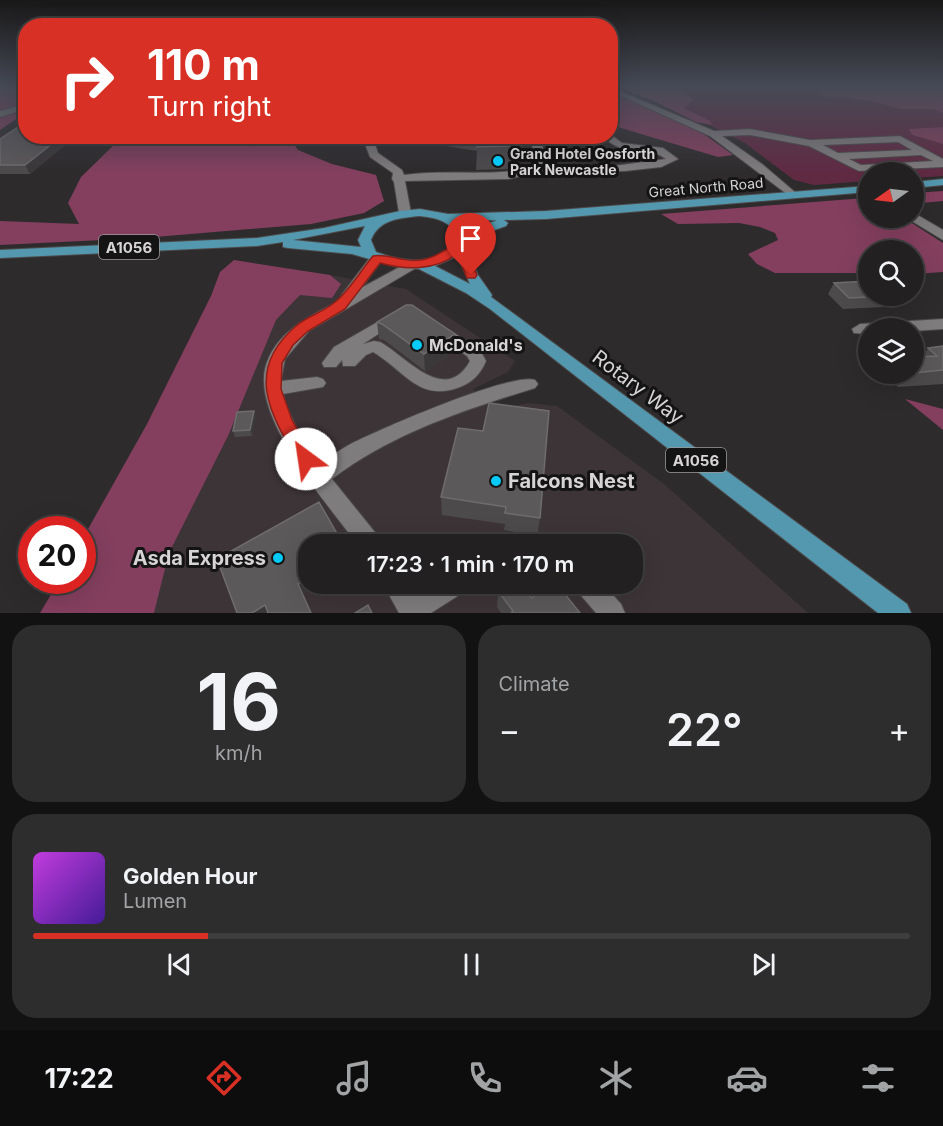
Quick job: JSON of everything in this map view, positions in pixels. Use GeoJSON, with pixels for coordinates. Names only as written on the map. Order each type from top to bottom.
{"type":"FeatureCollection","features":[{"type":"Feature","properties":{"kind":"main road"},"geometry":{"type":"LineString","coordinates":[[924,184],[943,182]]}},
{"type":"Feature","properties":{"kind":"main road","name":"Great North Road"},"geometry":{"type":"LineString","coordinates":[[385,218],[405,213],[427,213],[446,218],[546,215],[858,190]]}},
{"type":"Feature","properties":{"kind":"main road","name":"Great North Road"},"geometry":{"type":"LineString","coordinates":[[417,264],[445,258],[461,242],[487,226],[546,215]]}},
{"type":"Feature","properties":{"kind":"main road"},"geometry":{"type":"LineString","coordinates":[[385,218],[367,231],[363,239],[364,247],[374,256],[400,264],[417,264]]}},
{"type":"Feature","properties":{"kind":"main road","name":"A1056"},"geometry":{"type":"LineString","coordinates":[[0,254],[257,242],[324,232],[385,218]]}},
{"type":"Feature","properties":{"kind":"main road"},"geometry":{"type":"LineString","coordinates":[[446,218],[461,230],[461,242]]}},
{"type":"Feature","properties":{"kind":"main road","name":"A1056"},"geometry":{"type":"LineString","coordinates":[[257,242],[374,256]]}},
{"type":"Feature","properties":{"kind":"main road","name":"Rotary Way"},"geometry":{"type":"LineString","coordinates":[[461,242],[471,275],[495,306]]}},
{"type":"Feature","properties":{"kind":"main road","name":"Rotary Way"},"geometry":{"type":"LineString","coordinates":[[417,264],[455,281],[495,306],[898,613]]}},
{"type":"Feature","properties":{"kind":"street"},"geometry":{"type":"LineString","coordinates":[[672,116],[713,134],[758,166],[792,195]]}},
{"type":"Feature","properties":{"kind":"street"},"geometry":{"type":"LineString","coordinates":[[713,134],[750,132],[810,143],[900,139],[943,163]]}},
{"type":"Feature","properties":{"kind":"street"},"geometry":{"type":"LineString","coordinates":[[810,143],[859,168],[943,163]]}},
{"type":"Feature","properties":{"kind":"street"},"geometry":{"type":"LineString","coordinates":[[370,144],[374,155],[398,172],[397,179],[405,213]]}},
{"type":"Feature","properties":{"kind":"street"},"geometry":{"type":"LineString","coordinates":[[536,170],[539,157],[537,144]]}},
{"type":"Feature","properties":{"kind":"street"},"geometry":{"type":"LineString","coordinates":[[397,179],[449,174],[512,176],[536,170],[601,172],[655,165],[673,159],[660,150],[617,144]]}},
{"type":"Feature","properties":{"kind":"street"},"geometry":{"type":"LineString","coordinates":[[836,156],[923,152]]}},
{"type":"Feature","properties":{"kind":"street"},"geometry":{"type":"LineString","coordinates":[[924,224],[943,236]]}},
{"type":"Feature","properties":{"kind":"street"},"geometry":{"type":"LineString","coordinates":[[340,306],[374,256]]}},
{"type":"Feature","properties":{"kind":"street"},"geometry":{"type":"LineString","coordinates":[[362,534],[318,478],[284,421],[273,389],[274,363],[288,342],[303,327],[417,264]]}},
{"type":"Feature","properties":{"kind":"street"},"geometry":{"type":"LineString","coordinates":[[330,363],[340,351],[391,319],[411,313]]}},
{"type":"Feature","properties":{"kind":"street"},"geometry":{"type":"LineString","coordinates":[[349,362],[360,351],[374,345],[423,382],[436,387],[452,384],[471,373],[478,361],[477,357],[426,321]]}},
{"type":"Feature","properties":{"kind":"street"},"geometry":{"type":"LineString","coordinates":[[924,325],[943,324]]}},
{"type":"Feature","properties":{"kind":"street"},"geometry":{"type":"LineString","coordinates":[[273,389],[317,383]]}},
{"type":"Feature","properties":{"kind":"street"},"geometry":{"type":"LineString","coordinates":[[318,478],[351,453],[390,433],[506,389],[529,384]]}},
{"type":"Feature","properties":{"kind":"street"},"geometry":{"type":"LineString","coordinates":[[402,594],[413,611],[439,594]]}},
{"type":"Feature","properties":{"kind":"street"},"geometry":{"type":"LineString","coordinates":[[596,594],[612,613]]}},
{"type":"Feature","properties":{"kind":"shaded area"},"geometry":{"type":"Polygon","coordinates":[[[0,116],[18,116],[18,119],[0,130],[0,116]]]}},
{"type":"Feature","properties":{"kind":"shaded area"},"geometry":{"type":"Polygon","coordinates":[[[618,116],[665,116],[701,132],[733,155],[718,157],[618,127],[618,116]]]}},
{"type":"Feature","properties":{"kind":"shaded area"},"geometry":{"type":"Polygon","coordinates":[[[683,116],[699,116],[710,121],[712,125],[696,122],[683,116]]]}},
{"type":"Feature","properties":{"kind":"shaded area"},"geometry":{"type":"Polygon","coordinates":[[[691,116],[943,116],[943,127],[928,129],[912,135],[943,144],[943,176],[924,177],[924,162],[858,162],[858,182],[814,185],[794,180],[745,143],[691,116]]]}},
{"type":"Feature","properties":{"kind":"shaded area"},"geometry":{"type":"Polygon","coordinates":[[[943,127],[943,144],[912,135],[909,129],[943,127]]]}},
{"type":"Feature","properties":{"kind":"shaded area"},"geometry":{"type":"Polygon","coordinates":[[[115,144],[294,144],[298,150],[332,164],[376,175],[384,201],[364,213],[311,224],[143,238],[0,245],[0,221],[79,224],[68,203],[81,177],[115,144]]]}},
{"type":"Feature","properties":{"kind":"shaded area"},"geometry":{"type":"Polygon","coordinates":[[[943,191],[943,201],[924,203],[924,192],[943,191]]]}},
{"type":"Feature","properties":{"kind":"shaded area"},"geometry":{"type":"Polygon","coordinates":[[[858,199],[858,228],[920,228],[943,243],[943,272],[924,273],[924,240],[858,240],[858,273],[775,273],[757,264],[748,254],[778,240],[775,233],[739,223],[678,224],[661,214],[858,199]]]}},
{"type":"Feature","properties":{"kind":"shaded area"},"geometry":{"type":"Polygon","coordinates":[[[234,260],[330,275],[341,284],[332,298],[300,295],[276,320],[228,436],[169,553],[154,613],[40,613],[51,594],[96,594],[95,516],[147,424],[211,296],[220,272],[234,260]]]}},
{"type":"Feature","properties":{"kind":"shaded area"},"geometry":{"type":"Polygon","coordinates":[[[330,275],[406,289],[515,361],[508,372],[473,389],[493,410],[528,403],[557,406],[664,484],[808,613],[154,613],[169,553],[228,436],[276,320],[300,295],[340,284],[330,275]]]}},
{"type":"Feature","properties":{"kind":"shaded area"},"geometry":{"type":"Polygon","coordinates":[[[905,399],[943,409],[943,430],[905,399]]]}},
{"type":"Feature","properties":{"kind":"building"},"geometry":{"type":"Polygon","coordinates":[[[18,127],[18,144],[52,144],[25,165],[0,165],[0,139],[18,127]]]}},
{"type":"Feature","properties":{"kind":"building"},"geometry":{"type":"Polygon","coordinates":[[[479,144],[512,144],[511,146],[477,147],[479,144]]]}},
{"type":"Feature","properties":{"kind":"building"},"geometry":{"type":"Polygon","coordinates":[[[858,282],[858,298],[849,298],[834,283],[858,282]]]}},
{"type":"Feature","properties":{"kind":"building"},"geometry":{"type":"Polygon","coordinates":[[[406,305],[412,305],[455,334],[424,354],[377,322],[406,305]]]}},
{"type":"Feature","properties":{"kind":"building"},"geometry":{"type":"Polygon","coordinates":[[[943,346],[943,370],[924,372],[924,357],[937,356],[928,348],[943,346]]]}},
{"type":"Feature","properties":{"kind":"building","name":"Falcons Nest"},"geometry":{"type":"Polygon","coordinates":[[[489,403],[549,411],[540,518],[505,513],[506,507],[441,497],[458,428],[483,431],[489,403]]]}},
{"type":"Feature","properties":{"kind":"building"},"geometry":{"type":"Polygon","coordinates":[[[254,411],[250,430],[233,431],[237,412],[254,411]]]}},
{"type":"Feature","properties":{"kind":"building","name":"Asda Express"},"geometry":{"type":"Polygon","coordinates":[[[319,502],[337,534],[298,534],[298,594],[302,594],[311,613],[268,613],[265,605],[252,613],[237,613],[217,559],[319,502]]]}},
{"type":"Feature","properties":{"kind":"building"},"geometry":{"type":"Polygon","coordinates":[[[500,594],[529,594],[532,598],[537,594],[565,594],[580,613],[511,613],[513,611],[500,594]]]}},
{"type":"Feature","properties":{"kind":"building"},"geometry":{"type":"Polygon","coordinates":[[[368,605],[372,613],[355,613],[368,605]]]}},
{"type":"Feature","properties":{"kind":"place","name":"Grand Hotel Gosforth Park Newcastle"},"geometry":{"type":"Point","coordinates":[498,161]}},
{"type":"Feature","properties":{"kind":"place","name":"McDonald's"},"geometry":{"type":"Point","coordinates":[417,345]}},
{"type":"Feature","properties":{"kind":"place","name":"Falcons Nest"},"geometry":{"type":"Point","coordinates":[496,481]}},
{"type":"Feature","properties":{"kind":"place","name":"Asda Express"},"geometry":{"type":"Point","coordinates":[278,558]}},
{"type":"Feature","properties":{"kind":"route"},"geometry":{"type":"LineString","coordinates":[[306,459],[284,421],[273,389],[274,363],[288,342],[303,327],[340,306],[377,258],[400,264],[421,264],[445,258],[460,246],[471,275]]}}]}
